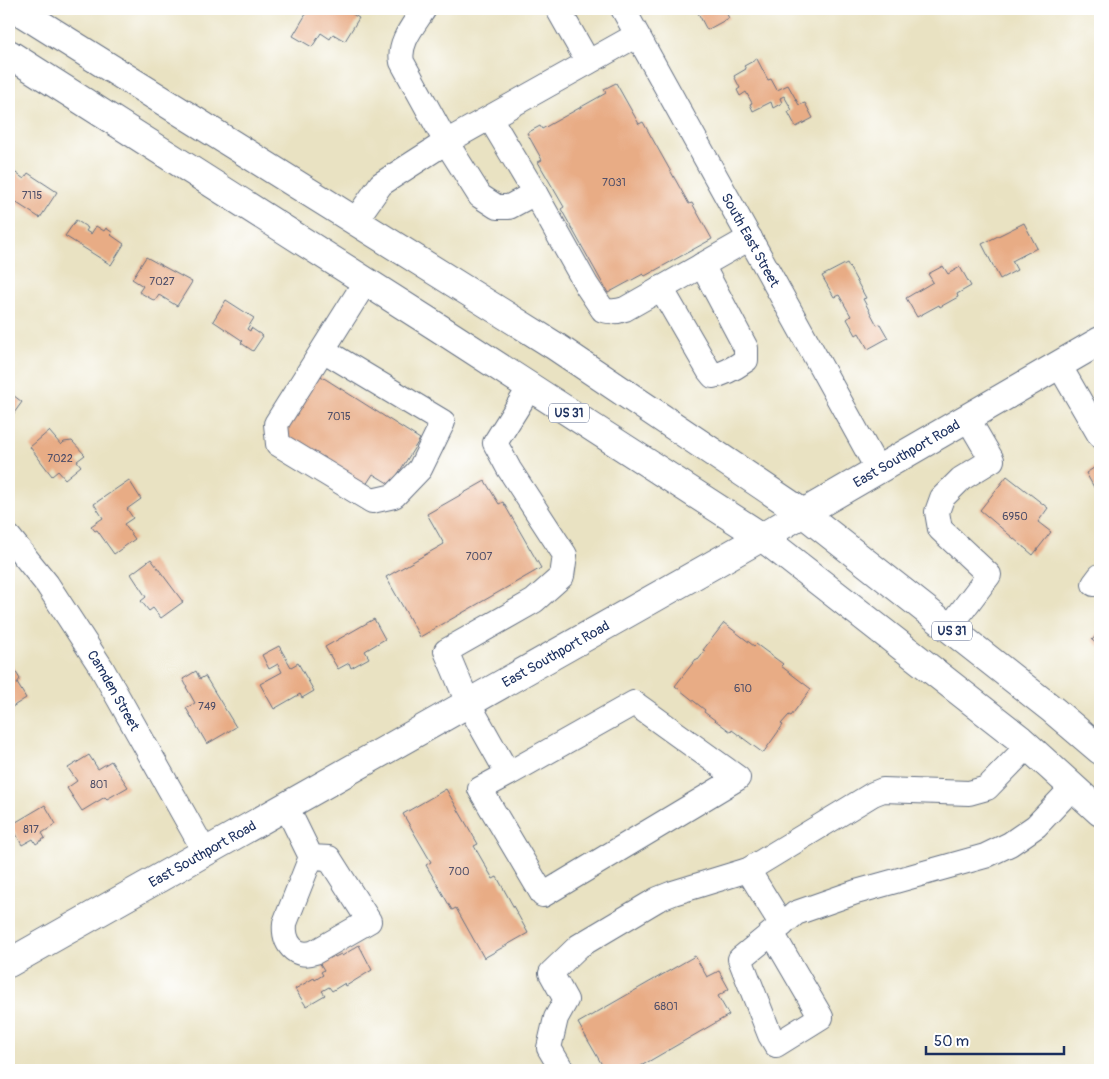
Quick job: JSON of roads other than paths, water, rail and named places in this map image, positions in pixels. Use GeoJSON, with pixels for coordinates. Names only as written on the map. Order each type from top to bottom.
{"type":"FeatureCollection","features":[{"type":"Feature","properties":{"kind":"main road","name":"US 31"},"geometry":{"type":"LineString","coordinates":[[16,9],[555,346],[803,513],[1053,710],[1100,750]]}},
{"type":"Feature","properties":{"kind":"main road","name":"US 31"},"geometry":{"type":"LineString","coordinates":[[9,54],[366,281],[762,537],[1028,746],[1100,812]]}},
{"type":"Feature","properties":{"kind":"main road","name":"East Southport Road"},"geometry":{"type":"LineString","coordinates":[[9,963],[762,537],[1100,341]]}},
{"type":"Feature","properties":{"kind":"street"},"geometry":{"type":"LineString","coordinates":[[424,9],[402,46],[400,53],[402,62],[446,142],[480,196],[497,207],[508,207],[535,194]]}},
{"type":"Feature","properties":{"kind":"street"},"geometry":{"type":"LineString","coordinates":[[558,9],[588,62]]}},
{"type":"Feature","properties":{"kind":"street","name":"South East Street"},"geometry":{"type":"LineString","coordinates":[[623,9],[878,470]]}},
{"type":"Feature","properties":{"kind":"street"},"geometry":{"type":"LineString","coordinates":[[356,221],[382,184],[446,142],[637,35]]}},
{"type":"Feature","properties":{"kind":"street"},"geometry":{"type":"LineString","coordinates":[[490,118],[587,286],[603,310],[617,312],[750,238]]}},
{"type":"Feature","properties":{"kind":"street"},"geometry":{"type":"LineString","coordinates":[[661,288],[713,376],[732,369],[746,360],[746,348],[702,266]]}},
{"type":"Feature","properties":{"kind":"street"},"geometry":{"type":"LineString","coordinates":[[322,350],[443,422],[420,469],[394,496],[372,501],[278,444],[276,424],[322,350],[366,281]]}},
{"type":"Feature","properties":{"kind":"street"},"geometry":{"type":"LineString","coordinates":[[1059,366],[1100,436]]}},
{"type":"Feature","properties":{"kind":"street"},"geometry":{"type":"LineString","coordinates":[[508,774],[468,704],[446,651],[534,601],[562,576],[565,555],[509,468],[495,442],[530,387]]}},
{"type":"Feature","properties":{"kind":"street"},"geometry":{"type":"LineString","coordinates":[[949,628],[988,575],[940,529],[937,512],[942,498],[961,479],[992,460],[968,419]]}},
{"type":"Feature","properties":{"kind":"street","name":"Camden Street"},"geometry":{"type":"LineString","coordinates":[[9,537],[47,584],[101,667],[206,852]]}},
{"type":"Feature","properties":{"kind":"street"},"geometry":{"type":"LineString","coordinates":[[634,703],[738,778],[543,895],[480,789],[508,774],[634,703]]}},
{"type":"Feature","properties":{"kind":"street"},"geometry":{"type":"LineString","coordinates":[[562,1070],[549,1048],[556,1018],[566,1000],[551,973],[579,946],[658,899],[748,870],[873,794],[883,790],[969,793],[987,788],[1028,746]]}},
{"type":"Feature","properties":{"kind":"street"},"geometry":{"type":"LineString","coordinates":[[748,870],[777,929],[821,1017],[776,1045],[770,1035],[740,959],[777,929],[796,913],[856,892],[985,856],[1010,844],[1036,826],[1073,787]]}},
{"type":"Feature","properties":{"kind":"street"},"geometry":{"type":"LineString","coordinates":[[286,806],[311,857]]}}]}
